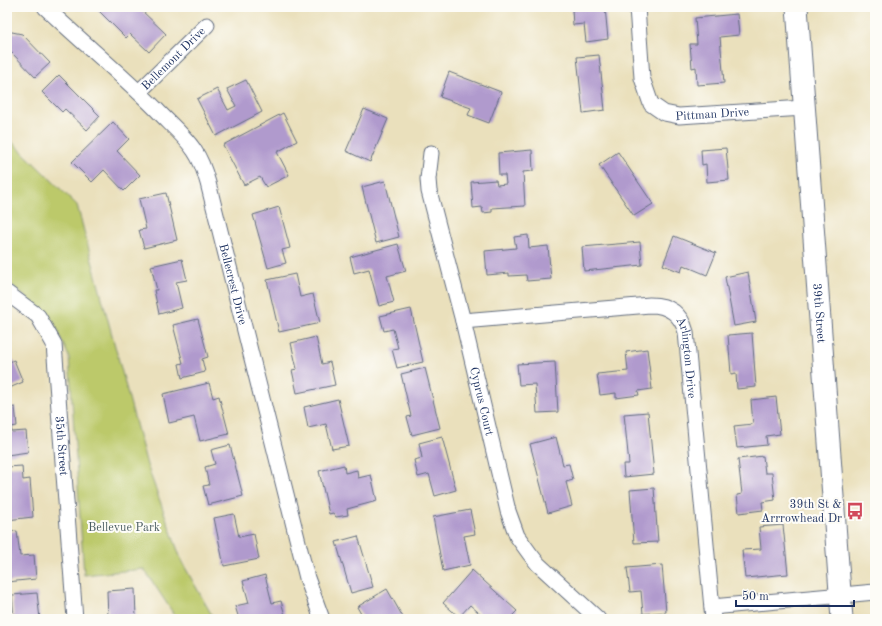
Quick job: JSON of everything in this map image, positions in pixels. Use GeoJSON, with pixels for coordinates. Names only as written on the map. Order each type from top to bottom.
{"type":"FeatureCollection","features":[{"type":"Feature","properties":{"kind":"main road","name":"39th Street"},"geometry":{"type":"LineString","coordinates":[[797,7],[842,619]]}},
{"type":"Feature","properties":{"kind":"street","name":"Bellecrest Drive"},"geometry":{"type":"LineString","coordinates":[[45,7],[89,49],[139,92],[185,138],[194,150],[202,166],[210,191],[307,578],[322,619]]}},
{"type":"Feature","properties":{"kind":"street","name":"Pittman Drive"},"geometry":{"type":"LineString","coordinates":[[637,7],[642,78],[651,104],[664,113],[679,116],[804,108]]}},
{"type":"Feature","properties":{"kind":"street","name":"Bellemont Drive"},"geometry":{"type":"LineString","coordinates":[[139,92],[207,25]]}},
{"type":"Feature","properties":{"kind":"street","name":"Cyprus Court"},"geometry":{"type":"LineString","coordinates":[[432,153],[428,179],[429,191],[463,321],[508,511],[517,536],[523,546],[538,564],[598,619]]}},
{"type":"Feature","properties":{"kind":"street","name":"35th Street"},"geometry":{"type":"LineString","coordinates":[[7,293],[38,316],[54,344],[75,619]]}},
{"type":"Feature","properties":{"kind":"street","name":"Arlington Drive"},"geometry":{"type":"LineString","coordinates":[[463,321],[650,305],[665,307],[679,317],[684,323],[686,332],[712,613]]}},
{"type":"Feature","properties":{"kind":"street"},"geometry":{"type":"LineString","coordinates":[[712,613],[840,595],[875,592]]}},
{"type":"Feature","properties":{"kind":"green space","name":"Bellevue Park"},"geometry":{"type":"Polygon","coordinates":[[[7,137],[77,205],[147,465],[182,562],[214,619],[177,619],[144,569],[84,575],[69,357],[53,321],[7,281],[7,137]]]}},
{"type":"Feature","properties":{"kind":"building"},"geometry":{"type":"Polygon","coordinates":[[[99,7],[138,7],[166,34],[149,52],[130,34],[126,38],[97,9],[99,7]]]}},
{"type":"Feature","properties":{"kind":"building"},"geometry":{"type":"Polygon","coordinates":[[[583,7],[605,7],[608,39],[586,42],[584,24],[573,25],[572,10],[583,9],[583,7]]]}},
{"type":"Feature","properties":{"kind":"building"},"geometry":{"type":"Polygon","coordinates":[[[737,14],[739,35],[720,37],[724,83],[697,85],[696,67],[692,68],[690,44],[697,44],[695,18],[737,14]]]}},
{"type":"Feature","properties":{"kind":"building"},"geometry":{"type":"Polygon","coordinates":[[[7,31],[22,34],[50,63],[35,77],[12,53],[7,52],[7,31]]]}},
{"type":"Feature","properties":{"kind":"building"},"geometry":{"type":"Polygon","coordinates":[[[599,55],[605,110],[583,113],[577,57],[599,55]]]}},
{"type":"Feature","properties":{"kind":"building"},"geometry":{"type":"Polygon","coordinates":[[[449,72],[501,92],[489,123],[468,115],[471,108],[440,97],[449,72]]]}},
{"type":"Feature","properties":{"kind":"building"},"geometry":{"type":"Polygon","coordinates":[[[59,75],[100,116],[87,130],[65,109],[62,112],[42,92],[59,75]]]}},
{"type":"Feature","properties":{"kind":"building"},"geometry":{"type":"Polygon","coordinates":[[[246,80],[262,112],[216,136],[197,99],[217,89],[228,110],[236,106],[227,89],[246,80]]]}},
{"type":"Feature","properties":{"kind":"building"},"geometry":{"type":"Polygon","coordinates":[[[364,109],[388,119],[370,162],[346,151],[364,109]]]}},
{"type":"Feature","properties":{"kind":"building"},"geometry":{"type":"Polygon","coordinates":[[[283,113],[297,141],[277,152],[289,175],[266,187],[260,177],[244,185],[223,145],[283,113]]]}},
{"type":"Feature","properties":{"kind":"building"},"geometry":{"type":"Polygon","coordinates":[[[113,122],[129,139],[117,151],[140,175],[124,191],[104,170],[92,182],[72,162],[113,122]]]}},
{"type":"Feature","properties":{"kind":"building"},"geometry":{"type":"Polygon","coordinates":[[[726,148],[729,180],[707,182],[706,164],[702,165],[701,150],[726,148]]]}},
{"type":"Feature","properties":{"kind":"building"},"geometry":{"type":"Polygon","coordinates":[[[532,150],[533,171],[523,172],[525,206],[492,208],[492,212],[483,213],[482,207],[473,208],[471,182],[496,180],[497,185],[506,184],[505,175],[499,175],[498,153],[532,150]]]}},
{"type":"Feature","properties":{"kind":"building"},"geometry":{"type":"Polygon","coordinates":[[[618,152],[653,204],[634,216],[599,165],[618,152]]]}},
{"type":"Feature","properties":{"kind":"building"},"geometry":{"type":"Polygon","coordinates":[[[385,181],[399,237],[376,243],[362,187],[385,181]]]}},
{"type":"Feature","properties":{"kind":"building"},"geometry":{"type":"Polygon","coordinates":[[[166,193],[177,240],[144,248],[139,230],[146,229],[139,199],[166,193]]]}},
{"type":"Feature","properties":{"kind":"building"},"geometry":{"type":"Polygon","coordinates":[[[279,207],[290,248],[282,250],[286,263],[268,268],[253,215],[279,207]]]}},
{"type":"Feature","properties":{"kind":"building"},"geometry":{"type":"Polygon","coordinates":[[[528,235],[529,248],[548,246],[551,279],[527,281],[526,275],[509,276],[509,273],[487,275],[485,251],[516,248],[514,237],[528,235]]]}},
{"type":"Feature","properties":{"kind":"building"},"geometry":{"type":"Polygon","coordinates":[[[674,236],[716,253],[707,275],[683,265],[681,272],[663,265],[674,236]]]}},
{"type":"Feature","properties":{"kind":"building"},"geometry":{"type":"Polygon","coordinates":[[[640,242],[642,265],[584,271],[582,247],[640,242]]]}},
{"type":"Feature","properties":{"kind":"building"},"geometry":{"type":"Polygon","coordinates":[[[398,244],[406,271],[387,276],[394,302],[379,306],[369,269],[354,273],[350,257],[398,244]]]}},
{"type":"Feature","properties":{"kind":"building"},"geometry":{"type":"Polygon","coordinates":[[[182,259],[187,280],[176,282],[182,308],[159,314],[154,290],[157,290],[151,266],[182,259]]]}},
{"type":"Feature","properties":{"kind":"building"},"geometry":{"type":"Polygon","coordinates":[[[748,272],[756,322],[734,326],[725,277],[748,272]]]}},
{"type":"Feature","properties":{"kind":"building"},"geometry":{"type":"Polygon","coordinates":[[[295,274],[300,297],[313,294],[320,323],[279,332],[267,280],[295,274]]]}},
{"type":"Feature","properties":{"kind":"building"},"geometry":{"type":"Polygon","coordinates":[[[411,309],[423,362],[397,368],[392,349],[398,348],[393,329],[384,331],[380,316],[411,309]]]}},
{"type":"Feature","properties":{"kind":"building"},"geometry":{"type":"Polygon","coordinates":[[[198,319],[208,357],[202,359],[205,372],[182,378],[179,364],[183,363],[173,325],[198,319]]]}},
{"type":"Feature","properties":{"kind":"building"},"geometry":{"type":"Polygon","coordinates":[[[752,333],[756,387],[737,389],[736,373],[731,374],[728,335],[752,333]]]}},
{"type":"Feature","properties":{"kind":"building"},"geometry":{"type":"Polygon","coordinates":[[[316,337],[322,364],[330,362],[335,385],[297,393],[292,370],[297,369],[291,343],[316,337]]]}},
{"type":"Feature","properties":{"kind":"building"},"geometry":{"type":"Polygon","coordinates":[[[647,349],[652,389],[638,391],[639,395],[616,398],[616,393],[600,395],[597,374],[628,371],[626,352],[647,349]]]}},
{"type":"Feature","properties":{"kind":"building"},"geometry":{"type":"Polygon","coordinates":[[[14,360],[23,382],[7,389],[7,363],[14,360]]]}},
{"type":"Feature","properties":{"kind":"building"},"geometry":{"type":"Polygon","coordinates":[[[555,362],[558,412],[537,413],[535,384],[519,385],[517,364],[555,362]]]}},
{"type":"Feature","properties":{"kind":"building"},"geometry":{"type":"Polygon","coordinates":[[[425,368],[440,428],[412,435],[407,417],[411,416],[401,374],[425,368]]]}},
{"type":"Feature","properties":{"kind":"building"},"geometry":{"type":"Polygon","coordinates":[[[209,383],[213,398],[219,396],[229,434],[200,441],[194,417],[169,423],[163,394],[209,383]]]}},
{"type":"Feature","properties":{"kind":"building"},"geometry":{"type":"Polygon","coordinates":[[[776,397],[780,434],[766,436],[767,445],[737,448],[734,426],[753,424],[751,400],[776,397]]]}},
{"type":"Feature","properties":{"kind":"building"},"geometry":{"type":"Polygon","coordinates":[[[338,399],[349,446],[332,449],[326,424],[308,428],[304,407],[338,399]]]}},
{"type":"Feature","properties":{"kind":"building"},"geometry":{"type":"Polygon","coordinates":[[[15,407],[17,426],[11,427],[12,432],[26,431],[28,452],[7,455],[7,408],[15,407]]]}},
{"type":"Feature","properties":{"kind":"building"},"geometry":{"type":"Polygon","coordinates":[[[648,412],[654,474],[624,477],[623,464],[629,464],[624,414],[648,412]]]}},
{"type":"Feature","properties":{"kind":"building"},"geometry":{"type":"Polygon","coordinates":[[[442,437],[456,490],[435,496],[429,474],[418,477],[414,460],[422,458],[419,443],[442,437]]]}},
{"type":"Feature","properties":{"kind":"building"},"geometry":{"type":"Polygon","coordinates":[[[556,437],[563,465],[569,464],[573,480],[566,482],[572,506],[548,513],[530,444],[556,437]]]}},
{"type":"Feature","properties":{"kind":"building"},"geometry":{"type":"Polygon","coordinates":[[[230,445],[243,496],[208,505],[203,486],[209,485],[205,467],[215,464],[211,450],[230,445]]]}},
{"type":"Feature","properties":{"kind":"building"},"geometry":{"type":"Polygon","coordinates":[[[763,456],[765,473],[772,473],[775,500],[762,502],[763,510],[739,513],[737,495],[742,494],[738,459],[763,456]]]}},
{"type":"Feature","properties":{"kind":"building"},"geometry":{"type":"Polygon","coordinates":[[[344,465],[345,473],[357,470],[358,478],[371,475],[377,501],[347,509],[348,515],[336,517],[333,513],[329,514],[319,471],[344,465]]]}},
{"type":"Feature","properties":{"kind":"building"},"geometry":{"type":"Polygon","coordinates":[[[22,466],[23,480],[30,479],[33,517],[7,520],[7,467],[22,466]]]}},
{"type":"Feature","properties":{"kind":"building"},"geometry":{"type":"Polygon","coordinates":[[[654,488],[658,542],[634,543],[630,490],[654,488]]]}},
{"type":"Feature","properties":{"kind":"building"},"geometry":{"type":"Polygon","coordinates":[[[470,510],[475,534],[464,536],[470,565],[443,571],[433,517],[470,510]]]}},
{"type":"Feature","properties":{"kind":"building"},"geometry":{"type":"Polygon","coordinates":[[[234,514],[239,537],[254,534],[259,559],[224,566],[214,518],[234,514]]]}},
{"type":"Feature","properties":{"kind":"building"},"geometry":{"type":"Polygon","coordinates":[[[783,525],[788,574],[745,578],[742,550],[761,549],[759,527],[783,525]]]}},
{"type":"Feature","properties":{"kind":"building"},"geometry":{"type":"Polygon","coordinates":[[[17,531],[20,556],[34,555],[36,579],[7,582],[7,532],[17,531]]]}},
{"type":"Feature","properties":{"kind":"building"},"geometry":{"type":"Polygon","coordinates":[[[358,536],[373,587],[351,593],[336,542],[358,536]]]}},
{"type":"Feature","properties":{"kind":"building"},"geometry":{"type":"Polygon","coordinates":[[[662,565],[666,612],[643,614],[641,591],[630,592],[627,568],[662,565]]]}},
{"type":"Feature","properties":{"kind":"building"},"geometry":{"type":"Polygon","coordinates":[[[472,570],[517,611],[509,619],[486,619],[470,605],[459,617],[443,603],[472,570]]]}},
{"type":"Feature","properties":{"kind":"building"},"geometry":{"type":"Polygon","coordinates":[[[265,575],[272,603],[281,601],[286,619],[239,619],[235,606],[249,603],[243,581],[265,575]]]}},
{"type":"Feature","properties":{"kind":"building"},"geometry":{"type":"Polygon","coordinates":[[[135,589],[136,619],[108,618],[107,591],[135,589]]]}},
{"type":"Feature","properties":{"kind":"building"},"geometry":{"type":"Polygon","coordinates":[[[387,589],[404,619],[364,619],[357,607],[387,589]]]}},
{"type":"Feature","properties":{"kind":"building"},"geometry":{"type":"Polygon","coordinates":[[[37,593],[40,619],[14,619],[12,595],[37,593]]]}},
{"type":"Feature","properties":{"kind":"place","name":"39th St & Arrrowhead Dr"},"geometry":{"type":"Point","coordinates":[855,511]}}]}
